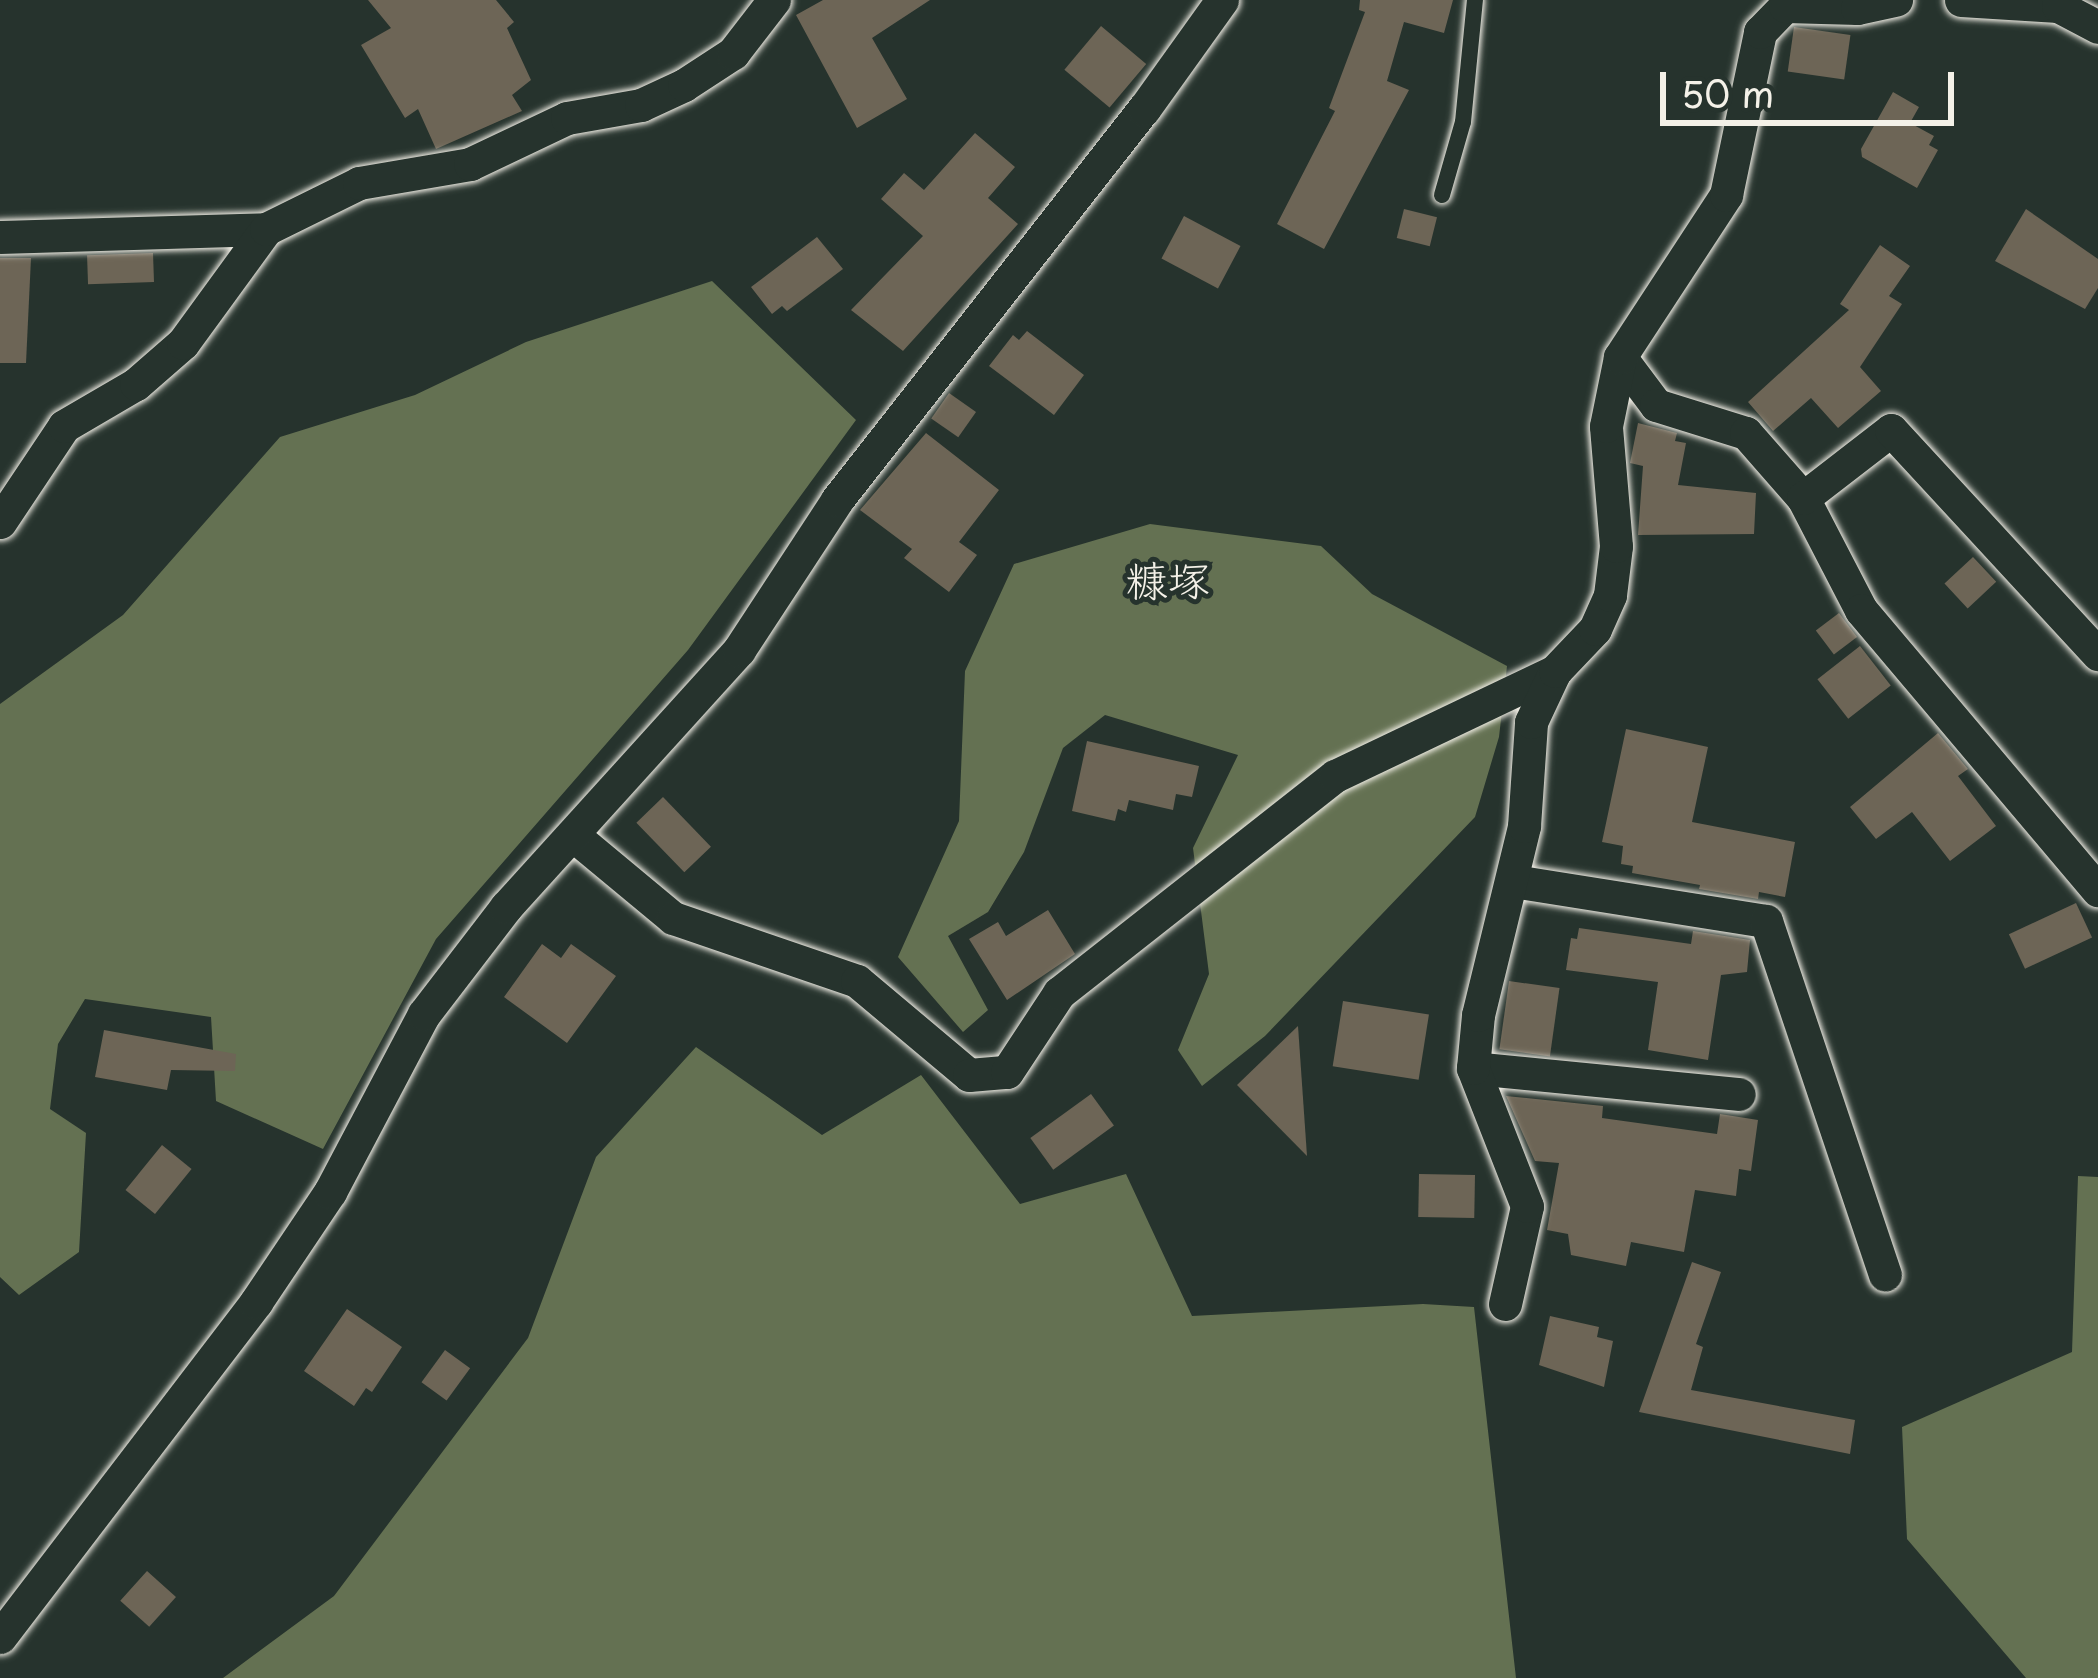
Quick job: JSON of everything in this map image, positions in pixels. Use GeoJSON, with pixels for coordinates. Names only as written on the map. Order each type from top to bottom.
{"type":"FeatureCollection","features":[{"type":"Feature","properties":{"kind":"street"},"geometry":{"type":"LineString","coordinates":[[0,237],[266,230],[359,183],[470,164],[567,118],[641,105],[684,86],[733,53],[774,0]]}},
{"type":"Feature","properties":{"kind":"street"},"geometry":{"type":"LineString","coordinates":[[0,1637],[281,1266],[358,1144],[424,1013],[506,907],[739,650],[837,500],[1144,109],[1222,0]]}},
{"type":"Feature","properties":{"kind":"street"},"geometry":{"type":"LineString","coordinates":[[1505,1304],[1527,1206],[1473,1068],[1478,1015],[1524,826],[1531,722],[1555,671],[1595,629],[1610,596],[1616,546],[1606,426],[1620,358],[1726,195],[1760,32],[1785,6],[1857,8],[1896,0]]}},
{"type":"Feature","properties":{"kind":"street"},"geometry":{"type":"LineString","coordinates":[[1960,0],[2057,3],[2098,27]]}},
{"type":"Feature","properties":{"kind":"street"},"geometry":{"type":"LineString","coordinates":[[0,522],[64,426],[136,384],[183,343],[266,230]]}},
{"type":"Feature","properties":{"kind":"street"},"geometry":{"type":"LineString","coordinates":[[1620,358],[1657,404],[1746,434],[1803,498],[1861,610],[2098,890]]}},
{"type":"Feature","properties":{"kind":"street"},"geometry":{"type":"LineString","coordinates":[[1803,498],[1891,430],[2098,654]]}},
{"type":"Feature","properties":{"kind":"street"},"geometry":{"type":"LineString","coordinates":[[573,835],[673,917],[857,981],[969,1076],[1007,1072],[1059,993],[1335,776],[1555,671]]}},
{"type":"Feature","properties":{"kind":"street"},"geometry":{"type":"LineString","coordinates":[[1513,880],[1766,920],[1885,1275]]}},
{"type":"Feature","properties":{"kind":"street"},"geometry":{"type":"LineString","coordinates":[[1473,1068],[1739,1094]]}},
{"type":"Feature","properties":{"kind":"lane"},"geometry":{"type":"LineString","coordinates":[[1442,195],[1463,122],[1475,0]]}},
{"type":"Feature","properties":{"kind":"green space"},"geometry":{"type":"Polygon","coordinates":[[[712,281],[856,420],[688,650],[436,939],[323,1149],[216,1101],[211,1017],[85,999],[58,1044],[50,1109],[86,1133],[79,1252],[19,1295],[0,1277],[0,704],[123,615],[280,437],[415,395],[526,342],[712,281]]]}},
{"type":"Feature","properties":{"kind":"green space"},"geometry":{"type":"Polygon","coordinates":[[[1150,524],[1321,546],[1372,594],[1507,666],[1499,737],[1475,817],[1265,1036],[1202,1086],[1178,1050],[1209,974],[1193,848],[1238,755],[1105,715],[1063,748],[1024,852],[988,912],[948,936],[988,1010],[963,1032],[898,957],[959,821],[965,671],[1014,564],[1150,524]]]}},
{"type":"Feature","properties":{"kind":"green space"},"geometry":{"type":"Polygon","coordinates":[[[696,1047],[822,1135],[921,1075],[1020,1204],[1126,1174],[1192,1316],[1423,1304],[1474,1307],[1516,1678],[223,1678],[334,1596],[528,1338],[596,1157],[696,1047]]]}},
{"type":"Feature","properties":{"kind":"green space"},"geometry":{"type":"Polygon","coordinates":[[[2078,1176],[2098,1177],[2098,1678],[2026,1678],[1907,1539],[1902,1427],[2072,1352],[2078,1176]]]}},
{"type":"Feature","properties":{"kind":"building"},"geometry":{"type":"Polygon","coordinates":[[[368,0],[496,0],[514,22],[507,28],[531,80],[512,95],[522,111],[436,149],[418,109],[405,118],[361,45],[391,28],[368,0]]]}},
{"type":"Feature","properties":{"kind":"building"},"geometry":{"type":"Polygon","coordinates":[[[823,0],[930,0],[872,38],[907,99],[857,128],[796,15],[823,0]]]}},
{"type":"Feature","properties":{"kind":"building"},"geometry":{"type":"Polygon","coordinates":[[[1360,0],[1453,0],[1444,33],[1404,22],[1387,81],[1409,90],[1324,249],[1277,224],[1335,111],[1329,108],[1365,12],[1359,10],[1360,0]]]}},
{"type":"Feature","properties":{"kind":"building"},"geometry":{"type":"Polygon","coordinates":[[[1101,26],[1146,64],[1110,108],[1064,70],[1101,26]]]}},
{"type":"Feature","properties":{"kind":"building"},"geometry":{"type":"Polygon","coordinates":[[[1794,27],[1850,35],[1844,79],[1788,72],[1794,27]]]}},
{"type":"Feature","properties":{"kind":"building"},"geometry":{"type":"Polygon","coordinates":[[[1893,92],[1919,107],[1910,123],[1934,136],[1929,145],[1938,150],[1917,188],[1862,157],[1861,149],[1893,92]]]}},
{"type":"Feature","properties":{"kind":"building"},"geometry":{"type":"Polygon","coordinates":[[[975,133],[1015,167],[988,198],[1018,224],[903,351],[851,310],[923,236],[881,199],[904,173],[924,190],[975,133]]]}},
{"type":"Feature","properties":{"kind":"building"},"geometry":{"type":"Polygon","coordinates":[[[1404,209],[1437,217],[1430,246],[1397,238],[1404,209]]]}},
{"type":"Feature","properties":{"kind":"building"},"geometry":{"type":"Polygon","coordinates":[[[2026,209],[2098,259],[2098,288],[2085,309],[1995,261],[2026,209]]]}},
{"type":"Feature","properties":{"kind":"building"},"geometry":{"type":"Polygon","coordinates":[[[1184,216],[1241,246],[1218,288],[1161,258],[1184,216]]]}},
{"type":"Feature","properties":{"kind":"building"},"geometry":{"type":"Polygon","coordinates":[[[817,237],[843,269],[787,311],[782,306],[772,314],[751,287],[817,237]]]}},
{"type":"Feature","properties":{"kind":"building"},"geometry":{"type":"Polygon","coordinates":[[[1880,245],[1910,266],[1889,296],[1902,304],[1860,367],[1881,391],[1838,428],[1811,398],[1773,431],[1748,402],[1849,310],[1840,304],[1880,245]]]}},
{"type":"Feature","properties":{"kind":"building"},"geometry":{"type":"Polygon","coordinates":[[[153,253],[154,282],[88,284],[87,255],[153,253]]]}},
{"type":"Feature","properties":{"kind":"building"},"geometry":{"type":"Polygon","coordinates":[[[0,258],[31,258],[26,363],[0,363],[0,258]]]}},
{"type":"Feature","properties":{"kind":"building"},"geometry":{"type":"Polygon","coordinates":[[[1027,331],[1084,375],[1054,415],[989,366],[1013,335],[1019,340],[1027,331]]]}},
{"type":"Feature","properties":{"kind":"building"},"geometry":{"type":"Polygon","coordinates":[[[949,393],[976,412],[958,437],[931,418],[949,393]]]}},
{"type":"Feature","properties":{"kind":"building"},"geometry":{"type":"Polygon","coordinates":[[[1638,423],[1677,433],[1675,441],[1686,443],[1678,485],[1756,493],[1754,534],[1638,535],[1643,466],[1630,463],[1638,423]]]}},
{"type":"Feature","properties":{"kind":"building"},"geometry":{"type":"Polygon","coordinates":[[[926,433],[999,490],[959,542],[977,555],[949,592],[904,558],[912,549],[860,510],[926,433]]]}},
{"type":"Feature","properties":{"kind":"building"},"geometry":{"type":"Polygon","coordinates":[[[1973,557],[1996,582],[1968,608],[1944,584],[1973,557]]]}},
{"type":"Feature","properties":{"kind":"building"},"geometry":{"type":"Polygon","coordinates":[[[1839,613],[1857,637],[1834,654],[1816,630],[1839,613]]]}},
{"type":"Feature","properties":{"kind":"building"},"geometry":{"type":"Polygon","coordinates":[[[1860,646],[1891,685],[1848,719],[1817,679],[1860,646]]]}},
{"type":"Feature","properties":{"kind":"building"},"geometry":{"type":"Polygon","coordinates":[[[1626,729],[1708,747],[1692,822],[1795,842],[1785,897],[1759,892],[1758,899],[1699,889],[1700,885],[1632,873],[1633,866],[1621,864],[1623,846],[1602,842],[1626,729]]]}},
{"type":"Feature","properties":{"kind":"building"},"geometry":{"type":"Polygon","coordinates":[[[1938,733],[1968,769],[1958,776],[1996,826],[1950,861],[1912,812],[1876,839],[1850,807],[1938,733]]]}},
{"type":"Feature","properties":{"kind":"building"},"geometry":{"type":"Polygon","coordinates":[[[1087,741],[1199,766],[1192,797],[1176,794],[1173,810],[1129,800],[1126,812],[1118,809],[1115,821],[1072,811],[1087,741]]]}},
{"type":"Feature","properties":{"kind":"building"},"geometry":{"type":"Polygon","coordinates":[[[663,797],[711,847],[684,872],[636,823],[663,797]]]}},
{"type":"Feature","properties":{"kind":"building"},"geometry":{"type":"Polygon","coordinates":[[[2076,903],[2092,937],[2025,969],[2009,934],[2076,903]]]}},
{"type":"Feature","properties":{"kind":"building"},"geometry":{"type":"Polygon","coordinates":[[[1048,910],[1075,954],[1007,1000],[969,939],[998,922],[1006,936],[1048,910]]]}},
{"type":"Feature","properties":{"kind":"building"},"geometry":{"type":"Polygon","coordinates":[[[1579,928],[1691,944],[1693,931],[1750,940],[1747,972],[1721,975],[1708,1060],[1648,1050],[1658,982],[1566,970],[1571,938],[1577,939],[1579,928]]]}},
{"type":"Feature","properties":{"kind":"building"},"geometry":{"type":"Polygon","coordinates":[[[542,944],[561,958],[571,944],[616,976],[567,1043],[504,997],[542,944]]]}},
{"type":"Feature","properties":{"kind":"building"},"geometry":{"type":"Polygon","coordinates":[[[1509,981],[1560,988],[1550,1056],[1499,1049],[1509,981]]]}},
{"type":"Feature","properties":{"kind":"building"},"geometry":{"type":"Polygon","coordinates":[[[1343,1001],[1429,1015],[1419,1080],[1333,1066],[1343,1001]]]}},
{"type":"Feature","properties":{"kind":"building"},"geometry":{"type":"Polygon","coordinates":[[[1298,1026],[1307,1156],[1237,1085],[1298,1026]]]}},
{"type":"Feature","properties":{"kind":"building"},"geometry":{"type":"Polygon","coordinates":[[[104,1030],[236,1054],[235,1071],[171,1070],[167,1090],[95,1077],[104,1030]]]}},
{"type":"Feature","properties":{"kind":"building"},"geometry":{"type":"Polygon","coordinates":[[[1091,1094],[1114,1126],[1053,1170],[1030,1138],[1091,1094]]]}},
{"type":"Feature","properties":{"kind":"building"},"geometry":{"type":"Polygon","coordinates":[[[1506,1096],[1603,1106],[1602,1118],[1717,1134],[1720,1114],[1758,1120],[1751,1171],[1739,1169],[1736,1196],[1695,1190],[1684,1252],[1631,1242],[1626,1266],[1571,1255],[1568,1234],[1547,1230],[1559,1163],[1535,1161],[1506,1096]]]}},
{"type":"Feature","properties":{"kind":"building"},"geometry":{"type":"Polygon","coordinates":[[[162,1145],[192,1169],[155,1214],[125,1190],[162,1145]]]}},
{"type":"Feature","properties":{"kind":"building"},"geometry":{"type":"Polygon","coordinates":[[[1419,1174],[1475,1175],[1474,1218],[1418,1217],[1419,1174]]]}},
{"type":"Feature","properties":{"kind":"building"},"geometry":{"type":"Polygon","coordinates":[[[1692,1262],[1721,1272],[1696,1344],[1703,1347],[1691,1390],[1855,1420],[1850,1454],[1639,1412],[1692,1262]]]}},
{"type":"Feature","properties":{"kind":"building"},"geometry":{"type":"Polygon","coordinates":[[[347,1309],[402,1347],[372,1392],[366,1388],[354,1406],[304,1371],[347,1309]]]}},
{"type":"Feature","properties":{"kind":"building"},"geometry":{"type":"Polygon","coordinates":[[[1550,1316],[1599,1327],[1597,1337],[1613,1341],[1604,1387],[1539,1365],[1550,1316]]]}},
{"type":"Feature","properties":{"kind":"building"},"geometry":{"type":"Polygon","coordinates":[[[445,1350],[470,1368],[447,1401],[421,1382],[445,1350]]]}},
{"type":"Feature","properties":{"kind":"building"},"geometry":{"type":"Polygon","coordinates":[[[147,1571],[176,1597],[149,1627],[120,1601],[147,1571]]]}},
{"type":"Feature","properties":{"kind":"district","name":"糠塚"},"geometry":{"type":"Point","coordinates":[1168,579]}}]}
